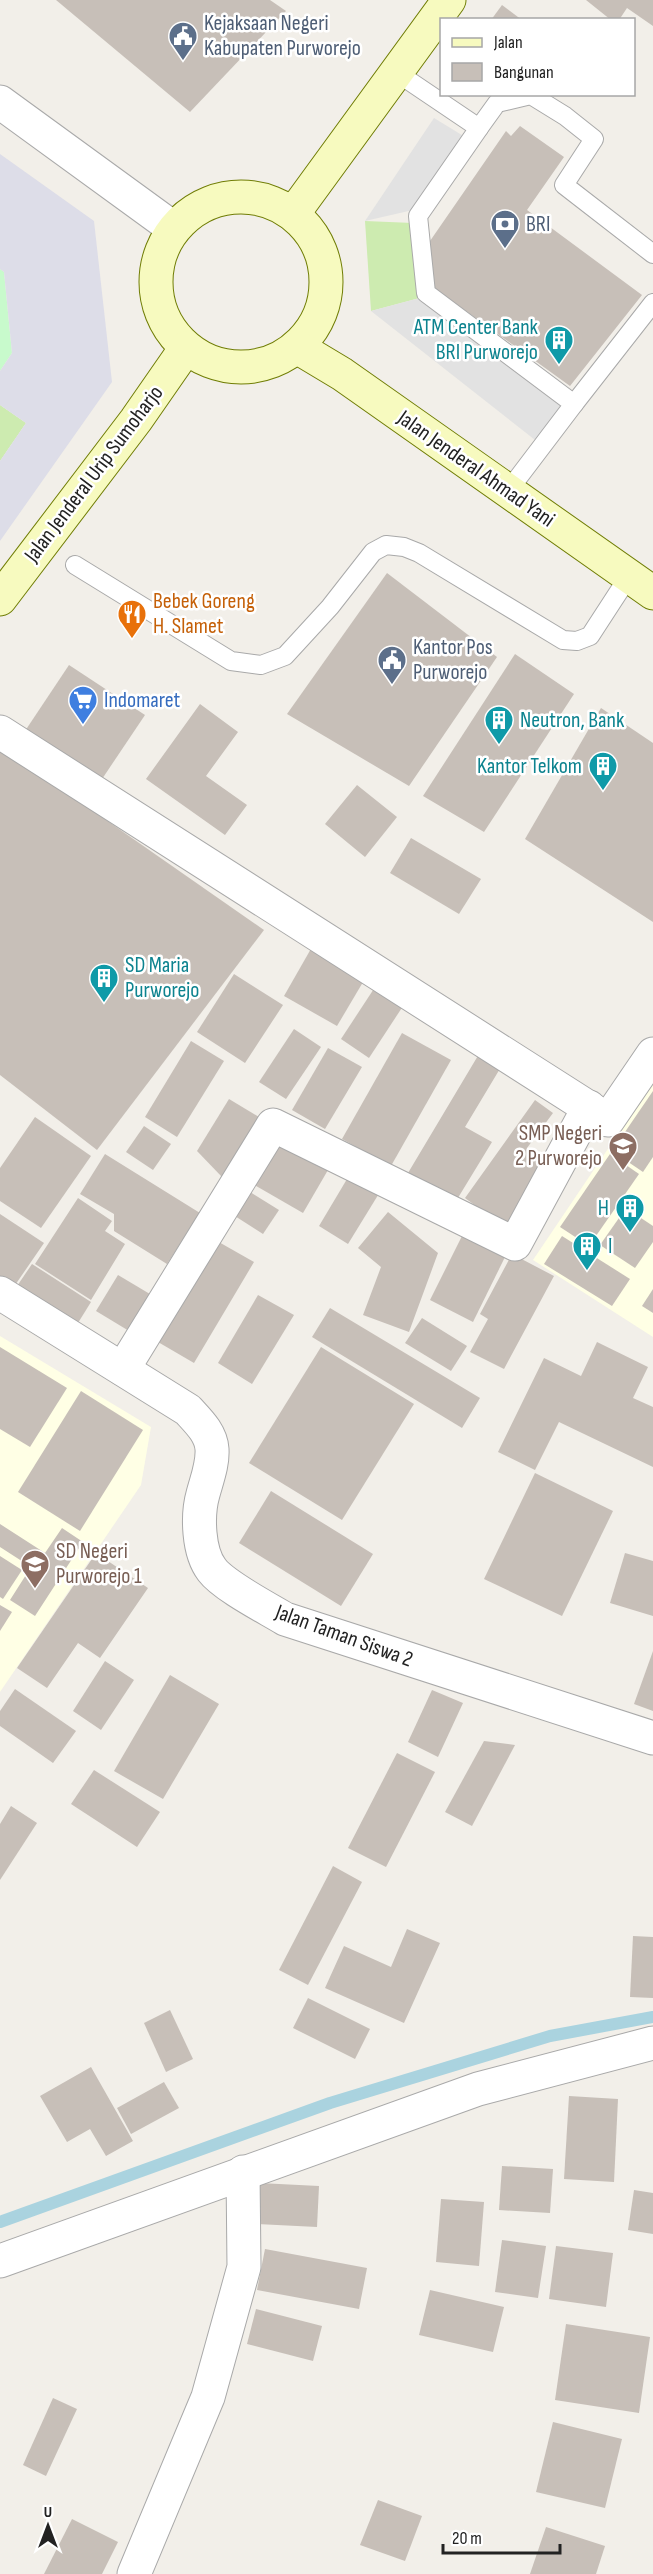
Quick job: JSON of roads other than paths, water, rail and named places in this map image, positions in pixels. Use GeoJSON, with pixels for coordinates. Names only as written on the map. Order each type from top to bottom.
{"type":"FeatureCollection","features":[{"type":"Feature","properties":{"kind":"main road"},"geometry":{"type":"LineString","coordinates":[[290,212],[301,203],[449,0]]}},
{"type":"Feature","properties":{"kind":"main road"},"geometry":{"type":"LineString","coordinates":[[242,196],[267,200],[290,212],[306,227],[319,246],[326,278],[321,311],[310,332],[297,347],[275,360],[252,366],[229,366],[206,360],[186,348],[168,329],[157,304],[154,277],[160,251],[173,228],[193,210],[216,200],[242,196]]}},
{"type":"Feature","properties":{"kind":"main road","name":"Jalan Jenderal Ahmad Yani"},"geometry":{"type":"LineString","coordinates":[[297,347],[342,374],[641,584]]}},
{"type":"Feature","properties":{"kind":"main road","name":"Jalan Jenderal Urip Sumoharjo"},"geometry":{"type":"LineString","coordinates":[[0,599],[136,420],[186,348]]}},
{"type":"Feature","properties":{"kind":"street"},"geometry":{"type":"LineString","coordinates":[[0,102],[173,228]]}},
{"type":"Feature","properties":{"kind":"street"},"geometry":{"type":"LineString","coordinates":[[0,732],[608,1120],[653,1054]]}},
{"type":"Feature","properties":{"kind":"street"},"geometry":{"type":"LineString","coordinates":[[123,1369],[273,1125],[515,1244],[589,1107]]}},
{"type":"Feature","properties":{"kind":"street","name":"Jalan Taman Siswa 2"},"geometry":{"type":"LineString","coordinates":[[0,1293],[188,1410],[206,1429],[212,1447],[209,1476],[202,1496],[201,1545],[212,1570],[246,1596],[285,1619],[653,1738]]}},
{"type":"Feature","properties":{"kind":"street"},"geometry":{"type":"LineString","coordinates":[[0,2261],[478,2089],[653,2043]]}},
{"type":"Feature","properties":{"kind":"street"},"geometry":{"type":"LineString","coordinates":[[135,2574],[208,2397],[244,2267],[243,2172]]}},
{"type":"Feature","properties":{"kind":"lane"},"geometry":{"type":"LineString","coordinates":[[396,72],[479,128]]}},
{"type":"Feature","properties":{"kind":"lane"},"geometry":{"type":"LineString","coordinates":[[527,96],[497,103],[418,216],[426,293],[574,404]]}},
{"type":"Feature","properties":{"kind":"lane"},"geometry":{"type":"LineString","coordinates":[[533,96],[566,116],[594,140],[564,185],[653,254]]}},
{"type":"Feature","properties":{"kind":"lane"},"geometry":{"type":"LineString","coordinates":[[508,491],[653,303]]}},
{"type":"Feature","properties":{"kind":"lane"},"geometry":{"type":"LineString","coordinates":[[75,565],[231,661],[261,665],[285,656],[330,607],[373,552],[386,545],[404,547],[419,553],[563,640],[577,641],[590,636],[641,584]]}},
{"type":"Feature","properties":{"kind":"waterway"},"geometry":{"type":"LineString","coordinates":[[0,2222],[330,2103],[550,2036],[653,2017]]}},
{"type":"Feature","properties":{"kind":"place","name":"Kejaksaan Negeri Kabupaten Purworejo"},"geometry":{"type":"Point","coordinates":[183,62]}},
{"type":"Feature","properties":{"kind":"place","name":"BRI"},"geometry":{"type":"Point","coordinates":[505,250]}},
{"type":"Feature","properties":{"kind":"place","name":"ATM Center Bank BRI Purworejo"},"geometry":{"type":"Point","coordinates":[559,366]}},
{"type":"Feature","properties":{"kind":"place","name":"Bebek Goreng H. Slamet"},"geometry":{"type":"Point","coordinates":[132,640]}},
{"type":"Feature","properties":{"kind":"place","name":"Kantor Pos Purworejo"},"geometry":{"type":"Point","coordinates":[392,686]}},
{"type":"Feature","properties":{"kind":"place","name":"Indomaret"},"geometry":{"type":"Point","coordinates":[83,726]}},
{"type":"Feature","properties":{"kind":"place","name":"Neutron, Bank"},"geometry":{"type":"Point","coordinates":[499,746]}},
{"type":"Feature","properties":{"kind":"place","name":"Kantor Telkom"},"geometry":{"type":"Point","coordinates":[603,792]}},
{"type":"Feature","properties":{"kind":"place","name":"SD Maria Purworejo"},"geometry":{"type":"Point","coordinates":[104,1004]}},
{"type":"Feature","properties":{"kind":"place","name":"SMP Negeri 2 Purworejo"},"geometry":{"type":"Point","coordinates":[623,1172]}},
{"type":"Feature","properties":{"kind":"place","name":"H"},"geometry":{"type":"Point","coordinates":[630,1234]}},
{"type":"Feature","properties":{"kind":"place","name":"I"},"geometry":{"type":"Point","coordinates":[587,1272]}},
{"type":"Feature","properties":{"kind":"place","name":"SD Negeri Purworejo 1"},"geometry":{"type":"Point","coordinates":[35,1590]}}]}
